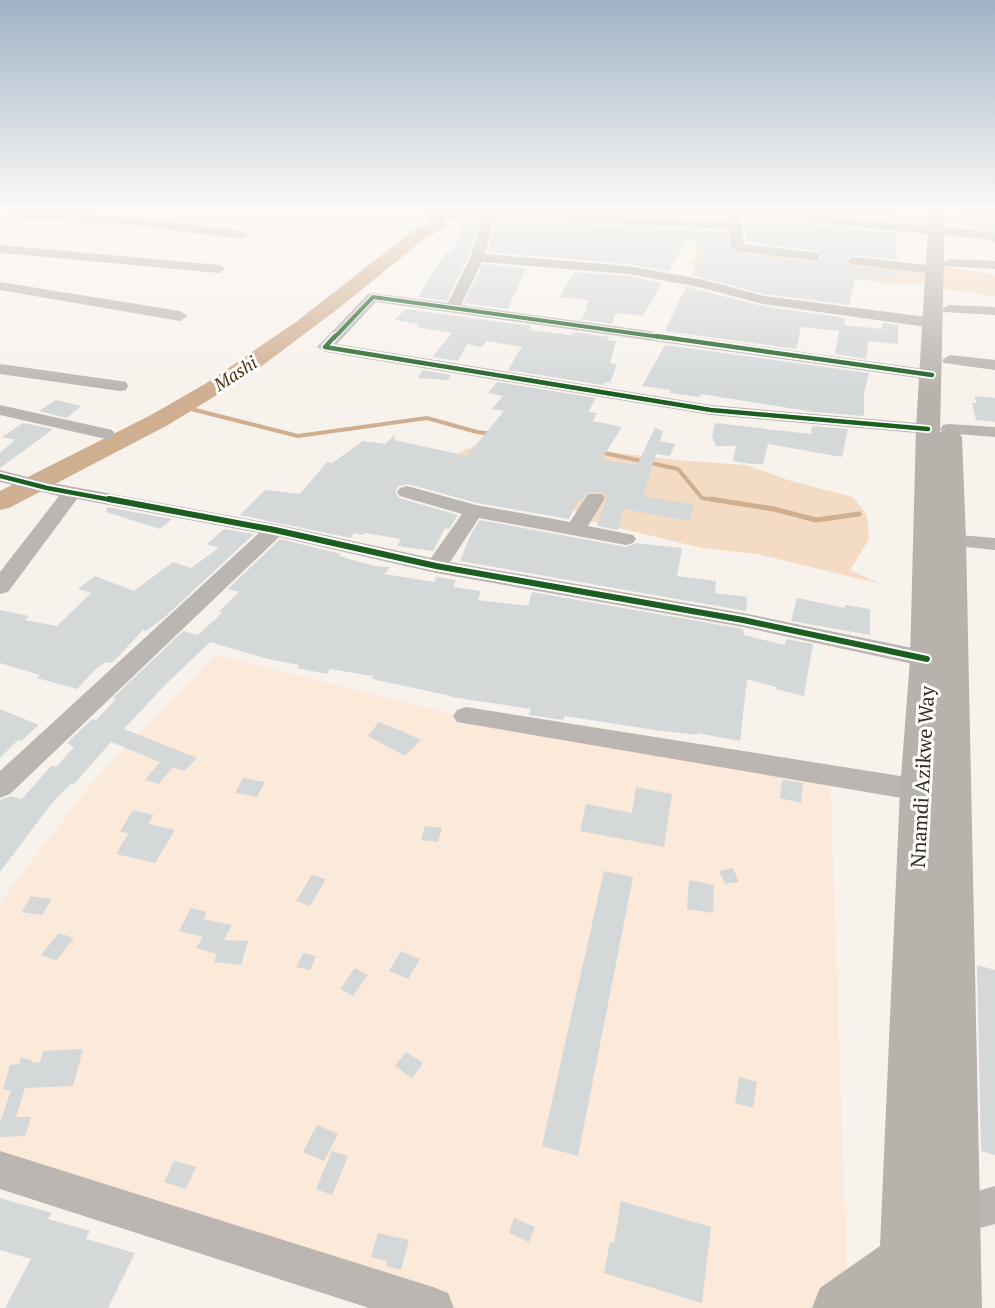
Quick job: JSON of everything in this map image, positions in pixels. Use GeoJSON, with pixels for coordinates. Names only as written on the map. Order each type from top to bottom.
{"type":"FeatureCollection","features":[{"type":"Feature","properties":{"kind":"highway","name":"Nnamdi Azikwe Way"},"geometry":{"type":"LineString","coordinates":[[941,270],[939,532],[954,1308]]}},
{"type":"Feature","properties":{"kind":"highway","name":"Nnamdi Azikwe Way"},"geometry":{"type":"LineString","coordinates":[[906,1284],[919,790],[927,658],[939,532]]}},
{"type":"Feature","properties":{"kind":"highway"},"geometry":{"type":"LineString","coordinates":[[840,1308],[906,1284]]}},
{"type":"Feature","properties":{"kind":"street"},"geometry":{"type":"LineString","coordinates":[[453,307],[471,270]]}},
{"type":"Feature","properties":{"kind":"street"},"geometry":{"type":"LineString","coordinates":[[628,270],[700,283],[764,300],[941,316],[995,311]]}},
{"type":"Feature","properties":{"kind":"street"},"geometry":{"type":"LineString","coordinates":[[0,286],[180,316]]}},
{"type":"Feature","properties":{"kind":"street"},"geometry":{"type":"LineString","coordinates":[[995,365],[941,368],[373,297],[326,347],[711,410],[995,432]]}},
{"type":"Feature","properties":{"kind":"street"},"geometry":{"type":"LineString","coordinates":[[0,369],[120,386]]}},
{"type":"Feature","properties":{"kind":"street"},"geometry":{"type":"LineString","coordinates":[[0,410],[106,434]]}},
{"type":"Feature","properties":{"kind":"street"},"geometry":{"type":"LineString","coordinates":[[6,477],[47,488],[275,530],[436,566],[743,620],[927,658]]}},
{"type":"Feature","properties":{"kind":"street"},"geometry":{"type":"LineString","coordinates":[[0,587],[72,492]]}},
{"type":"Feature","properties":{"kind":"street"},"geometry":{"type":"LineString","coordinates":[[407,492],[474,511],[626,539]]}},
{"type":"Feature","properties":{"kind":"street"},"geometry":{"type":"LineString","coordinates":[[576,529],[595,498]]}},
{"type":"Feature","properties":{"kind":"street"},"geometry":{"type":"LineString","coordinates":[[436,566],[474,511]]}},
{"type":"Feature","properties":{"kind":"street"},"geometry":{"type":"LineString","coordinates":[[0,787],[275,530]]}},
{"type":"Feature","properties":{"kind":"street"},"geometry":{"type":"LineString","coordinates":[[939,532],[995,531]]}},
{"type":"Feature","properties":{"kind":"street"},"geometry":{"type":"LineString","coordinates":[[939,532],[995,544]]}},
{"type":"Feature","properties":{"kind":"street"},"geometry":{"type":"LineString","coordinates":[[466,716],[919,790]]}},
{"type":"Feature","properties":{"kind":"street"},"geometry":{"type":"LineString","coordinates":[[0,1170],[434,1308]]}},
{"type":"Feature","properties":{"kind":"street"},"geometry":{"type":"LineString","coordinates":[[954,1216],[995,1205]]}},
{"type":"Feature","properties":{"kind":"shaded area"},"geometry":{"type":"Polygon","coordinates":[[[736,270],[967,270],[995,275],[995,296],[936,288],[931,281],[890,284],[876,281],[736,270]]]}},
{"type":"Feature","properties":{"kind":"shaded area"},"geometry":{"type":"Polygon","coordinates":[[[519,425],[595,450],[675,460],[746,465],[791,481],[853,497],[867,515],[869,539],[850,570],[881,584],[757,554],[702,548],[590,521],[521,474],[456,454],[519,425]]]}},
{"type":"Feature","properties":{"kind":"shaded area"},"geometry":{"type":"Polygon","coordinates":[[[216,655],[449,713],[830,770],[848,1308],[447,1308],[0,1158],[0,902],[91,784],[216,655]]]}},
{"type":"Feature","properties":{"kind":"building"},"geometry":{"type":"Polygon","coordinates":[[[435,270],[462,270],[447,301],[418,297],[435,270]]]}},
{"type":"Feature","properties":{"kind":"building"},"geometry":{"type":"Polygon","coordinates":[[[480,270],[525,270],[508,309],[464,303],[480,270]]]}},
{"type":"Feature","properties":{"kind":"building"},"geometry":{"type":"Polygon","coordinates":[[[694,270],[882,270],[897,272],[897,277],[891,276],[892,281],[855,278],[849,305],[764,294],[692,275],[694,270]]]}},
{"type":"Feature","properties":{"kind":"building"},"geometry":{"type":"Polygon","coordinates":[[[574,272],[628,276],[662,283],[643,316],[618,313],[612,324],[581,319],[588,308],[585,307],[589,300],[560,297],[574,272]]]}},
{"type":"Feature","properties":{"kind":"building"},"geometry":{"type":"Polygon","coordinates":[[[686,287],[762,306],[846,318],[844,325],[882,329],[883,323],[898,325],[898,344],[868,341],[866,359],[835,354],[839,331],[801,327],[796,349],[665,331],[686,287]]]}},
{"type":"Feature","properties":{"kind":"building"},"geometry":{"type":"Polygon","coordinates":[[[406,309],[531,326],[529,330],[571,335],[573,332],[609,337],[608,340],[616,341],[610,363],[617,364],[610,383],[606,382],[603,385],[508,370],[522,347],[487,341],[481,347],[467,344],[458,361],[432,357],[452,333],[417,327],[419,324],[394,320],[406,309]]]}},
{"type":"Feature","properties":{"kind":"building"},"geometry":{"type":"Polygon","coordinates":[[[665,345],[869,373],[864,393],[864,416],[814,412],[701,394],[700,397],[670,393],[671,390],[642,386],[665,345]]]}},
{"type":"Feature","properties":{"kind":"building"},"geometry":{"type":"Polygon","coordinates":[[[422,370],[451,375],[448,380],[418,378],[422,370]]]}},
{"type":"Feature","properties":{"kind":"building"},"geometry":{"type":"Polygon","coordinates":[[[497,382],[596,398],[588,412],[597,413],[593,421],[622,427],[601,460],[637,465],[655,428],[663,431],[660,441],[675,444],[670,456],[656,454],[643,496],[695,505],[689,521],[624,509],[618,530],[597,526],[607,498],[602,492],[586,493],[581,501],[578,500],[569,519],[477,503],[408,484],[399,486],[395,491],[399,498],[458,515],[449,529],[445,528],[433,551],[397,546],[401,539],[365,533],[363,535],[354,533],[351,538],[240,515],[265,490],[300,494],[327,462],[332,463],[363,441],[385,444],[395,435],[394,440],[467,456],[504,411],[492,409],[503,396],[488,393],[497,382]]]}},
{"type":"Feature","properties":{"kind":"building"},"geometry":{"type":"Polygon","coordinates":[[[974,396],[995,398],[995,422],[976,420],[972,403],[977,403],[974,396]]]}},
{"type":"Feature","properties":{"kind":"building"},"geometry":{"type":"Polygon","coordinates":[[[56,400],[81,406],[67,418],[39,411],[56,400]]]}},
{"type":"Feature","properties":{"kind":"building"},"geometry":{"type":"Polygon","coordinates":[[[23,423],[53,429],[0,468],[0,453],[15,440],[2,437],[23,423]]]}},
{"type":"Feature","properties":{"kind":"building"},"geometry":{"type":"Polygon","coordinates":[[[715,423],[811,434],[812,426],[848,429],[842,457],[768,444],[763,464],[751,464],[733,461],[736,446],[716,446],[712,436],[715,423]]]}},
{"type":"Feature","properties":{"kind":"building"},"geometry":{"type":"Polygon","coordinates":[[[107,507],[172,519],[160,529],[106,512],[107,507]]]}},
{"type":"Feature","properties":{"kind":"building"},"geometry":{"type":"Polygon","coordinates":[[[480,520],[626,547],[636,543],[682,548],[677,576],[716,581],[715,593],[747,597],[746,611],[460,561],[472,532],[480,520]]]}},
{"type":"Feature","properties":{"kind":"building"},"geometry":{"type":"Polygon","coordinates":[[[224,529],[254,534],[166,616],[146,631],[143,630],[113,662],[104,663],[96,669],[77,689],[37,678],[40,675],[0,663],[0,610],[29,616],[25,620],[57,626],[91,593],[78,589],[95,576],[134,591],[173,562],[191,568],[219,548],[207,544],[224,529]]]}},
{"type":"Feature","properties":{"kind":"building"},"geometry":{"type":"Polygon","coordinates":[[[280,539],[341,554],[339,556],[374,566],[390,567],[385,574],[434,582],[437,577],[456,580],[453,587],[481,591],[478,600],[528,606],[532,592],[743,629],[744,635],[785,645],[786,639],[813,644],[804,696],[747,679],[740,741],[697,733],[697,735],[655,730],[565,716],[563,720],[529,715],[531,709],[451,697],[372,679],[373,676],[330,669],[327,674],[297,668],[299,665],[268,659],[210,642],[124,729],[197,758],[184,771],[173,767],[159,784],[145,780],[160,762],[111,742],[74,784],[71,784],[52,803],[0,872],[0,800],[11,796],[22,799],[51,766],[56,767],[74,747],[67,743],[92,719],[96,720],[116,699],[113,698],[183,631],[198,635],[222,613],[219,612],[239,592],[228,589],[280,539]]]}},
{"type":"Feature","properties":{"kind":"building"},"geometry":{"type":"Polygon","coordinates":[[[797,598],[845,608],[845,605],[870,609],[870,635],[791,621],[797,598]]]}},
{"type":"Feature","properties":{"kind":"building"},"geometry":{"type":"Polygon","coordinates":[[[0,709],[39,725],[21,741],[18,740],[0,758],[0,709]]]}},
{"type":"Feature","properties":{"kind":"building"},"geometry":{"type":"Polygon","coordinates":[[[379,722],[421,740],[405,756],[368,736],[379,722]]]}},
{"type":"Feature","properties":{"kind":"building"},"geometry":{"type":"Polygon","coordinates":[[[243,778],[265,782],[257,797],[235,793],[243,778]]]}},
{"type":"Feature","properties":{"kind":"building"},"geometry":{"type":"Polygon","coordinates":[[[782,780],[803,783],[801,803],[780,798],[782,780]]]}},
{"type":"Feature","properties":{"kind":"building"},"geometry":{"type":"Polygon","coordinates":[[[636,787],[672,794],[664,847],[580,831],[586,804],[632,813],[636,787]]]}},
{"type":"Feature","properties":{"kind":"building"},"geometry":{"type":"Polygon","coordinates":[[[133,810],[154,815],[148,824],[175,830],[155,863],[116,854],[129,833],[120,832],[133,810]]]}},
{"type":"Feature","properties":{"kind":"building"},"geometry":{"type":"Polygon","coordinates":[[[425,826],[442,828],[438,842],[421,840],[425,826]]]}},
{"type":"Feature","properties":{"kind":"building"},"geometry":{"type":"Polygon","coordinates":[[[733,868],[739,882],[725,884],[719,871],[733,868]]]}},
{"type":"Feature","properties":{"kind":"building"},"geometry":{"type":"Polygon","coordinates":[[[604,871],[633,877],[578,1156],[542,1146],[604,871]]]}},
{"type":"Feature","properties":{"kind":"building"},"geometry":{"type":"Polygon","coordinates":[[[312,875],[326,879],[310,906],[296,901],[312,875]]]}},
{"type":"Feature","properties":{"kind":"building"},"geometry":{"type":"Polygon","coordinates":[[[689,880],[714,885],[713,913],[687,909],[689,880]]]}},
{"type":"Feature","properties":{"kind":"building"},"geometry":{"type":"Polygon","coordinates":[[[31,896],[52,899],[42,915],[22,912],[31,896]]]}},
{"type":"Feature","properties":{"kind":"building"},"geometry":{"type":"Polygon","coordinates":[[[191,908],[207,912],[203,919],[232,925],[224,940],[248,941],[241,965],[214,962],[217,954],[196,948],[203,937],[179,931],[191,908]]]}},
{"type":"Feature","properties":{"kind":"building"},"geometry":{"type":"Polygon","coordinates":[[[59,933],[74,938],[56,961],[41,955],[59,933]]]}},
{"type":"Feature","properties":{"kind":"building"},"geometry":{"type":"Polygon","coordinates":[[[401,951],[420,959],[408,979],[389,971],[401,951]]]}},
{"type":"Feature","properties":{"kind":"building"},"geometry":{"type":"Polygon","coordinates":[[[303,953],[316,956],[310,970],[296,967],[303,953]]]}},
{"type":"Feature","properties":{"kind":"building"},"geometry":{"type":"Polygon","coordinates":[[[977,965],[995,970],[995,1155],[981,1151],[977,965]]]}},
{"type":"Feature","properties":{"kind":"building"},"geometry":{"type":"Polygon","coordinates":[[[355,968],[368,975],[353,996],[340,989],[355,968]]]}},
{"type":"Feature","properties":{"kind":"building"},"geometry":{"type":"Polygon","coordinates":[[[83,1049],[73,1086],[25,1088],[16,1117],[31,1117],[25,1136],[0,1137],[0,1123],[11,1090],[3,1090],[10,1065],[19,1064],[21,1057],[33,1061],[32,1063],[40,1062],[43,1051],[83,1049]]]}},
{"type":"Feature","properties":{"kind":"building"},"geometry":{"type":"Polygon","coordinates":[[[406,1052],[423,1063],[412,1078],[395,1066],[406,1052]]]}},
{"type":"Feature","properties":{"kind":"building"},"geometry":{"type":"Polygon","coordinates":[[[739,1077],[757,1082],[753,1108],[735,1103],[739,1077]]]}},
{"type":"Feature","properties":{"kind":"building"},"geometry":{"type":"Polygon","coordinates":[[[317,1125],[338,1134],[324,1161],[303,1152],[317,1125]]]}},
{"type":"Feature","properties":{"kind":"building"},"geometry":{"type":"Polygon","coordinates":[[[332,1151],[348,1156],[332,1195],[316,1189],[332,1151]]]}},
{"type":"Feature","properties":{"kind":"building"},"geometry":{"type":"Polygon","coordinates":[[[174,1161],[196,1167],[186,1189],[164,1182],[174,1161]]]}},
{"type":"Feature","properties":{"kind":"building"},"geometry":{"type":"Polygon","coordinates":[[[0,1198],[52,1213],[48,1219],[90,1231],[86,1239],[135,1253],[108,1308],[5,1308],[31,1259],[0,1250],[0,1198]]]}},
{"type":"Feature","properties":{"kind":"building"},"geometry":{"type":"Polygon","coordinates":[[[621,1201],[711,1227],[702,1303],[604,1273],[610,1242],[614,1243],[621,1201]]]}},
{"type":"Feature","properties":{"kind":"building"},"geometry":{"type":"Polygon","coordinates":[[[514,1218],[535,1227],[529,1242],[509,1233],[514,1218]]]}},
{"type":"Feature","properties":{"kind":"building"},"geometry":{"type":"Polygon","coordinates":[[[378,1233],[409,1240],[401,1270],[386,1266],[387,1261],[371,1257],[378,1233]]]}},
{"type":"Feature","properties":{"kind":"waterway","name":"Mashi"},"geometry":{"type":"LineString","coordinates":[[0,502],[160,420],[213,389],[273,348],[374,270]]}},
{"type":"Feature","properties":{"kind":"waterway"},"geometry":{"type":"LineString","coordinates":[[183,407],[298,436],[427,418],[477,432],[493,434]]}},
{"type":"Feature","properties":{"kind":"waterway"},"geometry":{"type":"LineString","coordinates":[[600,452],[678,469],[702,498],[721,501]]}},
{"type":"Feature","properties":{"kind":"waterway"},"geometry":{"type":"LineString","coordinates":[[711,499],[774,509],[816,520],[859,514]]}},
{"type":"Feature","properties":{"kind":"cycle path"},"geometry":{"type":"LineString","coordinates":[[928,429],[711,410],[325,347],[373,297],[932,375]]}},
{"type":"Feature","properties":{"kind":"cycle path"},"geometry":{"type":"LineString","coordinates":[[0,476],[47,488],[275,530],[436,566],[743,620],[927,659]]}}]}
